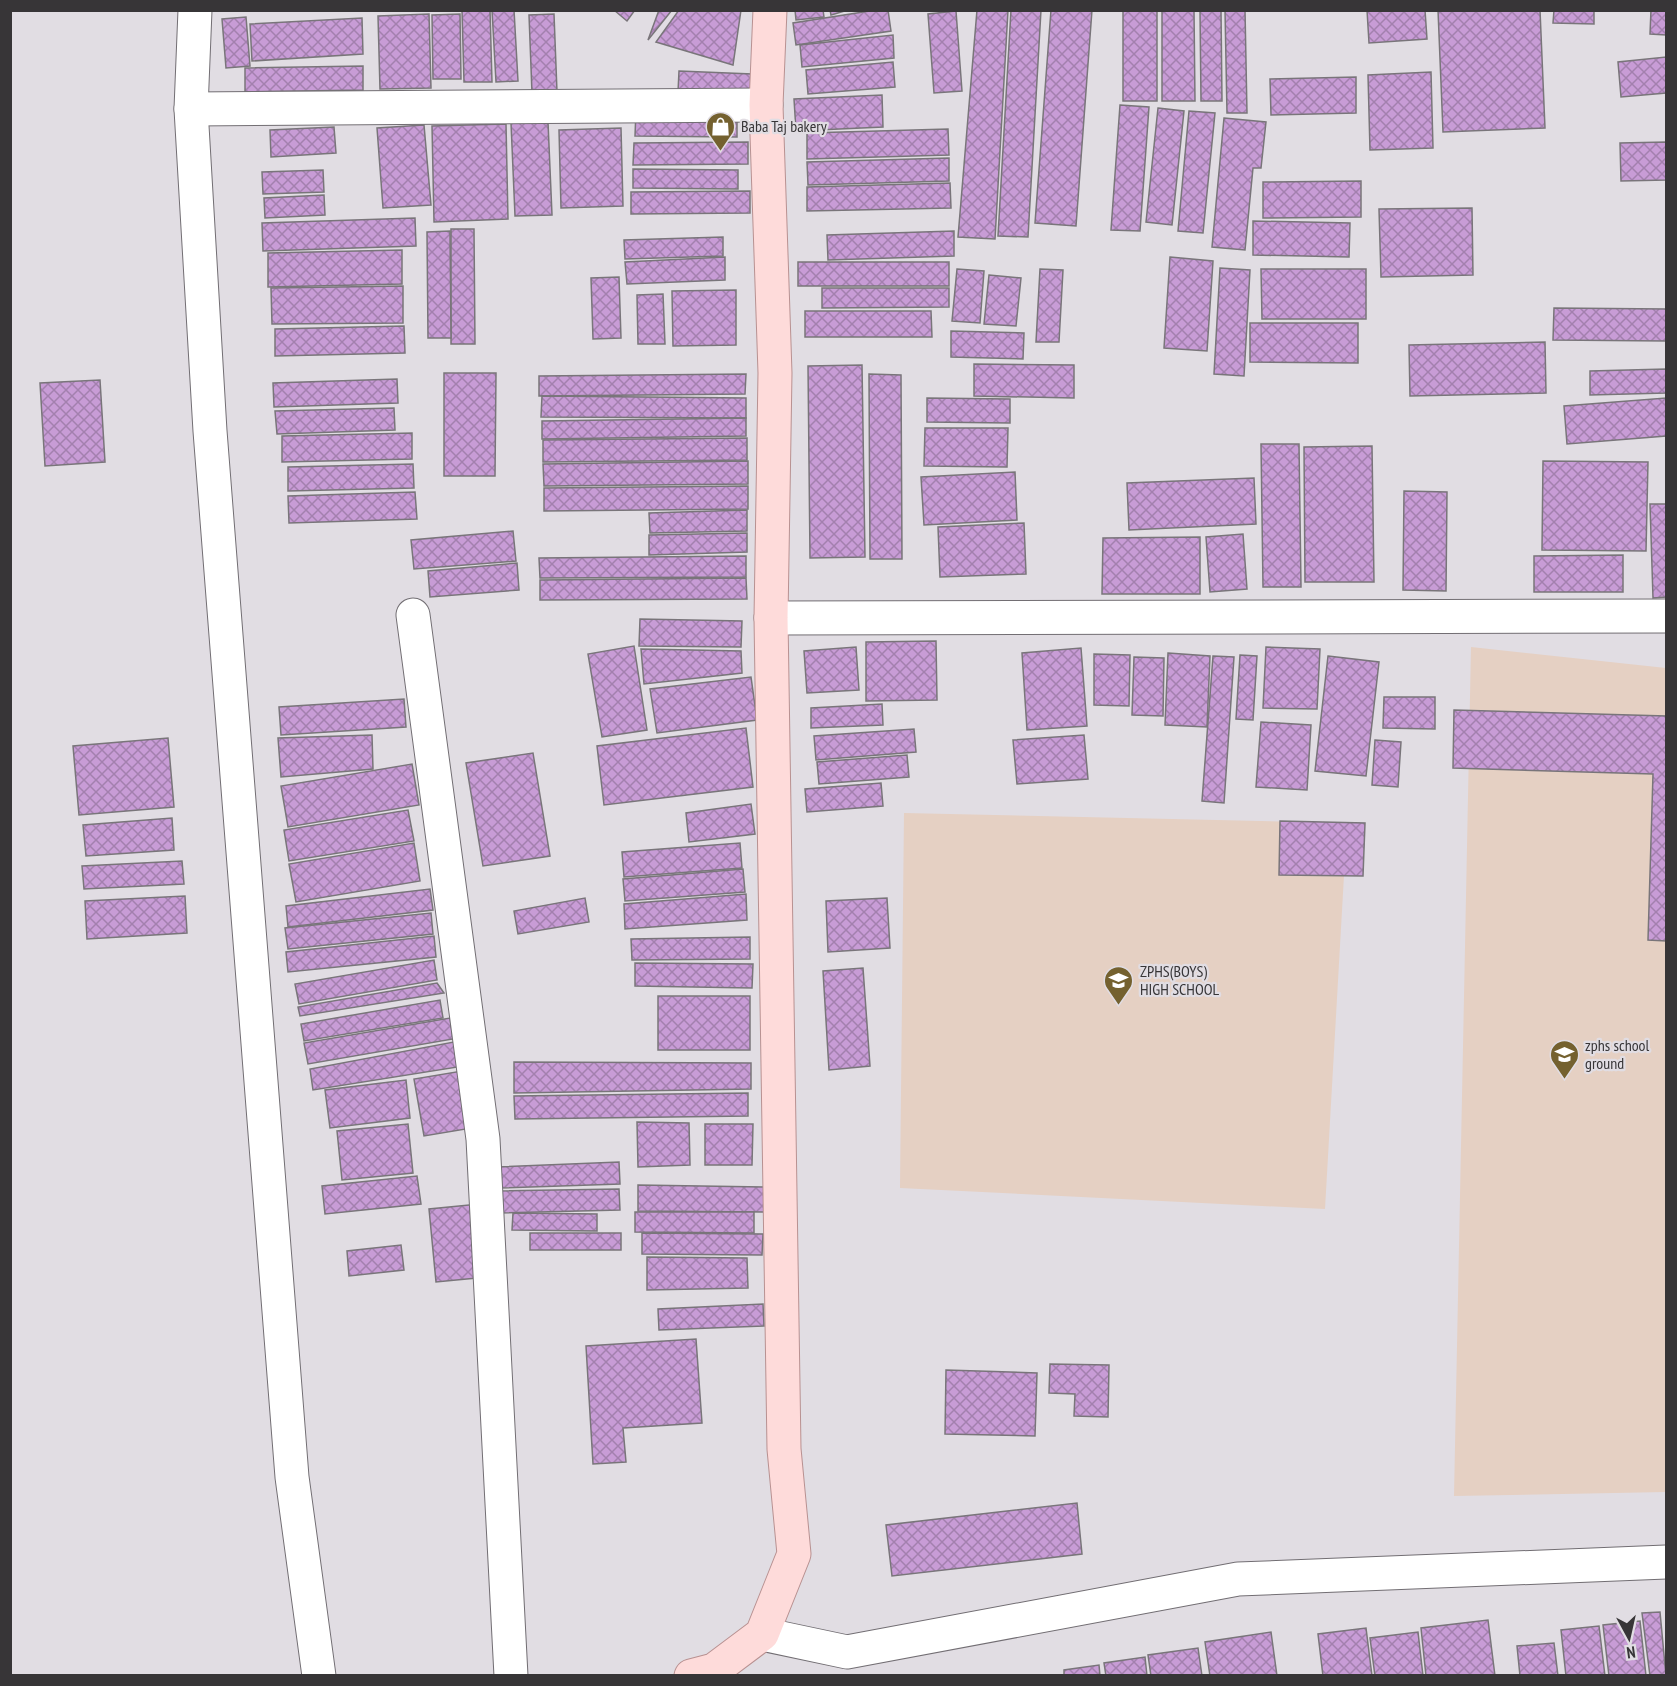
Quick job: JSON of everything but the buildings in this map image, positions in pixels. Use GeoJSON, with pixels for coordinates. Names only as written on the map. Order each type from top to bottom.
{"type":"FeatureCollection","features":[{"type":"Feature","properties":{"kind":"main road"},"geometry":{"type":"LineString","coordinates":[[691,1676],[714,1670],[762,1634],[794,1554],[784,1449],[771,618],[775,373],[766,105],[770,10]]}},
{"type":"Feature","properties":{"kind":"street"},"geometry":{"type":"LineString","coordinates":[[195,10],[191,109],[210,431],[292,1477],[319,1676]]}},
{"type":"Feature","properties":{"kind":"street"},"geometry":{"type":"LineString","coordinates":[[191,109],[766,105]]}},
{"type":"Feature","properties":{"kind":"street"},"geometry":{"type":"LineString","coordinates":[[413,615],[483,1139],[511,1676]]}},
{"type":"Feature","properties":{"kind":"street"},"geometry":{"type":"LineString","coordinates":[[771,618],[1666,616]]}},
{"type":"Feature","properties":{"kind":"street"},"geometry":{"type":"LineString","coordinates":[[762,1634],[848,1664],[1238,1579],[1666,1562]]}},
{"type":"Feature","properties":{"kind":"shaded area","name":"zphs school ground"},"geometry":{"type":"Polygon","coordinates":[[[1471,647],[1666,668],[1666,1492],[1454,1496],[1471,647]]]}},
{"type":"Feature","properties":{"kind":"shaded area","name":"ZPHS(BOYS) HIGH SCHOOL"},"geometry":{"type":"Polygon","coordinates":[[[904,813],[1347,823],[1325,1209],[900,1188],[904,813]]]}},
{"type":"Feature","properties":{"kind":"place","name":"Baba Taj bakery"},"geometry":{"type":"Point","coordinates":[720,152]}},
{"type":"Feature","properties":{"kind":"place","name":"ZPHS(BOYS) HIGH SCHOOL"},"geometry":{"type":"Point","coordinates":[1119,1006]}},
{"type":"Feature","properties":{"kind":"place","name":"zphs school ground"},"geometry":{"type":"Point","coordinates":[1564,1080]}}]}
